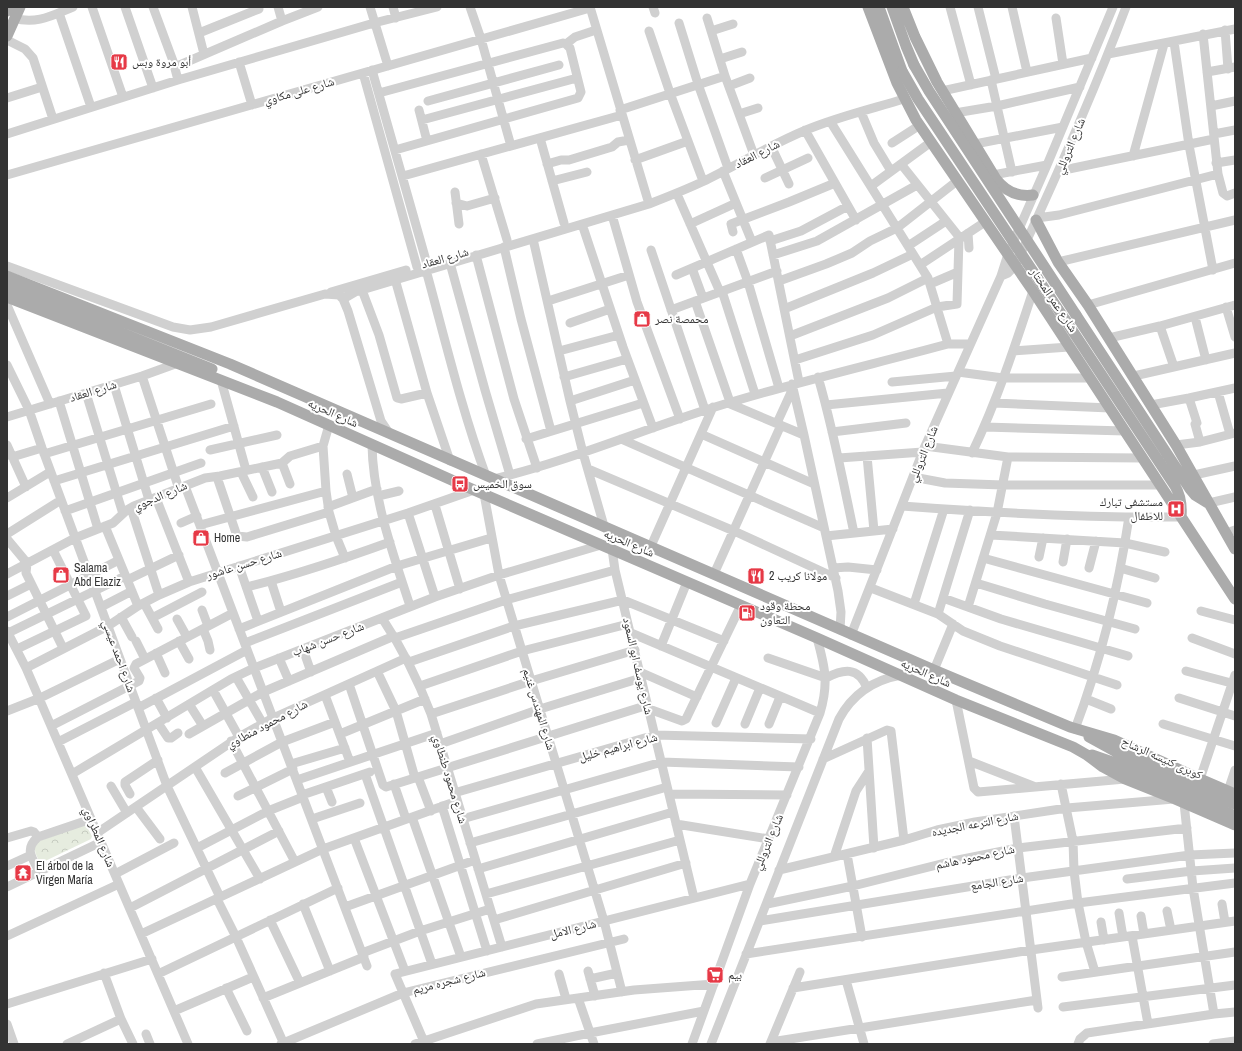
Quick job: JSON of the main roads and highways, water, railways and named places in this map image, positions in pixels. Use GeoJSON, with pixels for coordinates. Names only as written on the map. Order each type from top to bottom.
{"type":"FeatureCollection","features":[{"type":"Feature","properties":{"kind":"main road"},"geometry":{"type":"LineString","coordinates":[[7,36],[11,15],[9,7]]}},
{"type":"Feature","properties":{"kind":"main road"},"geometry":{"type":"LineString","coordinates":[[11,15],[20,7]]}},
{"type":"Feature","properties":{"kind":"main road","name":"شارع عمر المختار"},"geometry":{"type":"LineString","coordinates":[[868,7],[892,72],[904,99],[920,125],[1008,254],[1235,600]]}},
{"type":"Feature","properties":{"kind":"main road"},"geometry":{"type":"LineString","coordinates":[[879,7],[902,71],[918,99],[1175,486],[1182,505],[1181,517]]}},
{"type":"Feature","properties":{"kind":"main road"},"geometry":{"type":"LineString","coordinates":[[892,7],[914,65],[926,87],[1190,489],[1198,497],[1209,503]]}},
{"type":"Feature","properties":{"kind":"main road"},"geometry":{"type":"LineString","coordinates":[[903,7],[914,37],[939,87],[993,175],[1004,188],[1018,195],[1033,195]]}},
{"type":"Feature","properties":{"kind":"main road"},"geometry":{"type":"LineString","coordinates":[[904,99],[910,89],[920,83],[931,81],[939,87]]}},
{"type":"Feature","properties":{"kind":"main road"},"geometry":{"type":"LineString","coordinates":[[976,208],[990,208],[996,205],[1003,194],[1004,188]]}},
{"type":"Feature","properties":{"kind":"main road","name":"شارع عمر المختار"},"geometry":{"type":"LineString","coordinates":[[1037,219],[1061,266],[1134,376],[1194,475],[1209,503],[1230,532],[1235,549]]}},
{"type":"Feature","properties":{"kind":"main road"},"geometry":{"type":"LineString","coordinates":[[1032,291],[1043,277],[1061,266]]}},
{"type":"Feature","properties":{"kind":"main road","name":"شارع الحريه"},"geometry":{"type":"LineString","coordinates":[[7,276],[230,364],[450,461],[651,546],[840,630],[1078,730],[1114,740],[1200,780],[1231,792]]}},
{"type":"Feature","properties":{"kind":"main road"},"geometry":{"type":"LineString","coordinates":[[7,287],[209,368],[277,402]]}},
{"type":"Feature","properties":{"kind":"main road","name":"شارع الحريه"},"geometry":{"type":"LineString","coordinates":[[7,297],[277,402],[479,492],[817,638],[956,700],[1066,744],[1103,768],[1125,780],[1180,801],[1235,825]]}},
{"type":"Feature","properties":{"kind":"main road","name":"كوبرى كنيسه الرشاح"},"geometry":{"type":"LineString","coordinates":[[1078,730],[1098,743],[1120,754],[1235,804]]}},
{"type":"Feature","properties":{"kind":"main road","name":"كوبرى كنيسه الرشاح"},"geometry":{"type":"LineString","coordinates":[[1080,752],[1115,763],[1235,816]]}},
{"type":"Feature","properties":{"kind":"place","name":"أبو مروة وبس"},"geometry":{"type":"Point","coordinates":[119,62]}},
{"type":"Feature","properties":{"kind":"place","name":"محمصة نصر"},"geometry":{"type":"Point","coordinates":[642,319]}},
{"type":"Feature","properties":{"kind":"place","name":"سوق الخميس"},"geometry":{"type":"Point","coordinates":[460,484]}},
{"type":"Feature","properties":{"kind":"place","name":"مستشفى تبارك للاطفال"},"geometry":{"type":"Point","coordinates":[1176,509]}},
{"type":"Feature","properties":{"kind":"place","name":"Home"},"geometry":{"type":"Point","coordinates":[201,538]}},
{"type":"Feature","properties":{"kind":"place","name":"Salama Abd Elaziz"},"geometry":{"type":"Point","coordinates":[61,575]}},
{"type":"Feature","properties":{"kind":"place","name":"مولانا كريب 2"},"geometry":{"type":"Point","coordinates":[756,576]}},
{"type":"Feature","properties":{"kind":"place","name":"محطة وقود التعاون"},"geometry":{"type":"Point","coordinates":[747,613]}},
{"type":"Feature","properties":{"kind":"place","name":"El árbol de la Virgen María"},"geometry":{"type":"Point","coordinates":[23,873]}},
{"type":"Feature","properties":{"kind":"place","name":"بيم"},"geometry":{"type":"Point","coordinates":[715,975]}}]}
